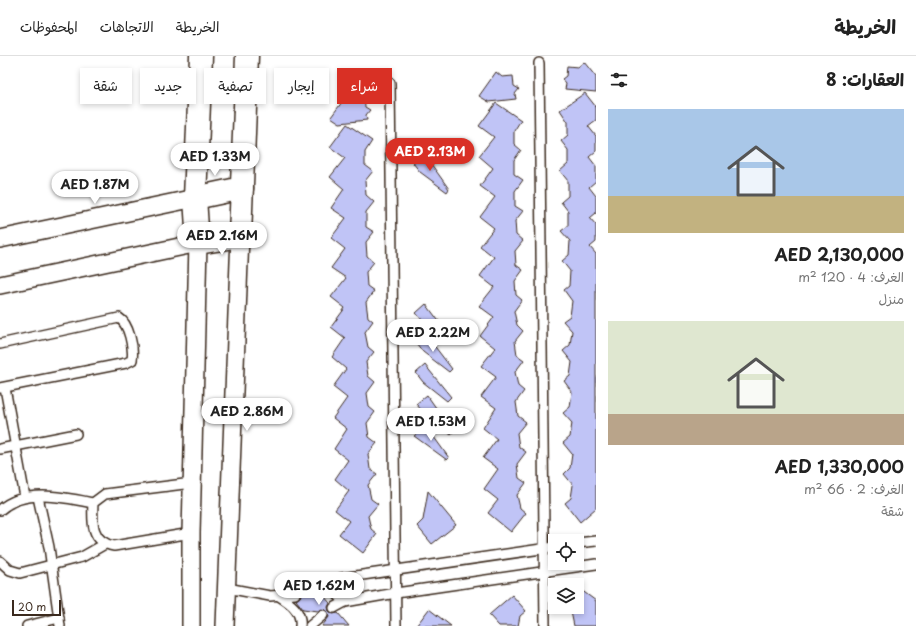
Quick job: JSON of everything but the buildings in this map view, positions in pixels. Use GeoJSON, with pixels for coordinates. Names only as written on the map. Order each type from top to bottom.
{"type":"FeatureCollection","features":[{"type":"Feature","properties":{"kind":"street"},"geometry":{"type":"LineString","coordinates":[[191,626],[191,533],[198,243],[195,198],[201,56]]}},
{"type":"Feature","properties":{"kind":"street"},"geometry":{"type":"LineString","coordinates":[[225,626],[247,56]]}},
{"type":"Feature","properties":{"kind":"street"},"geometry":{"type":"LineString","coordinates":[[0,239],[242,188]]}},
{"type":"Feature","properties":{"kind":"street"},"geometry":{"type":"LineString","coordinates":[[0,285],[198,243],[240,236]]}},
{"type":"Feature","properties":{"kind":"lane"},"geometry":{"type":"LineString","coordinates":[[538,63],[545,626]]}},
{"type":"Feature","properties":{"kind":"lane"},"geometry":{"type":"LineString","coordinates":[[390,104],[396,626]]}},
{"type":"Feature","properties":{"kind":"lane"},"geometry":{"type":"LineString","coordinates":[[0,344],[119,318],[127,326],[133,354],[132,360],[126,363],[2,388],[16,445],[25,498]]}},
{"type":"Feature","properties":{"kind":"lane"},"geometry":{"type":"LineString","coordinates":[[0,449],[76,434]]}},
{"type":"Feature","properties":{"kind":"lane"},"geometry":{"type":"LineString","coordinates":[[191,533],[114,546],[105,544],[97,537],[92,520],[94,503],[105,494],[192,483]]}},
{"type":"Feature","properties":{"kind":"lane"},"geometry":{"type":"LineString","coordinates":[[0,510],[9,502],[25,498],[38,497],[70,499],[94,503]]}},
{"type":"Feature","properties":{"kind":"lane"},"geometry":{"type":"LineString","coordinates":[[27,626],[60,622],[50,566],[44,517],[38,497]]}},
{"type":"Feature","properties":{"kind":"lane"},"geometry":{"type":"LineString","coordinates":[[584,542],[596,540]]}},
{"type":"Feature","properties":{"kind":"lane"},"geometry":{"type":"LineString","coordinates":[[0,561],[10,570],[20,573],[82,557],[105,544]]}},
{"type":"Feature","properties":{"kind":"lane"},"geometry":{"type":"LineString","coordinates":[[312,588],[342,578],[548,547]]}},
{"type":"Feature","properties":{"kind":"lane"},"geometry":{"type":"LineString","coordinates":[[334,608],[345,602],[396,593],[596,564]]}},
{"type":"Feature","properties":{"kind":"lane"},"geometry":{"type":"LineString","coordinates":[[342,578],[337,587],[338,595],[345,602]]}},
{"type":"Feature","properties":{"kind":"lane"},"geometry":{"type":"LineString","coordinates":[[227,588],[270,596],[295,594]]}},
{"type":"Feature","properties":{"kind":"lane"},"geometry":{"type":"LineString","coordinates":[[279,596],[295,607],[301,621],[300,626]]}},
{"type":"Feature","properties":{"kind":"lane"},"geometry":{"type":"LineString","coordinates":[[310,626],[323,616]]}}]}
